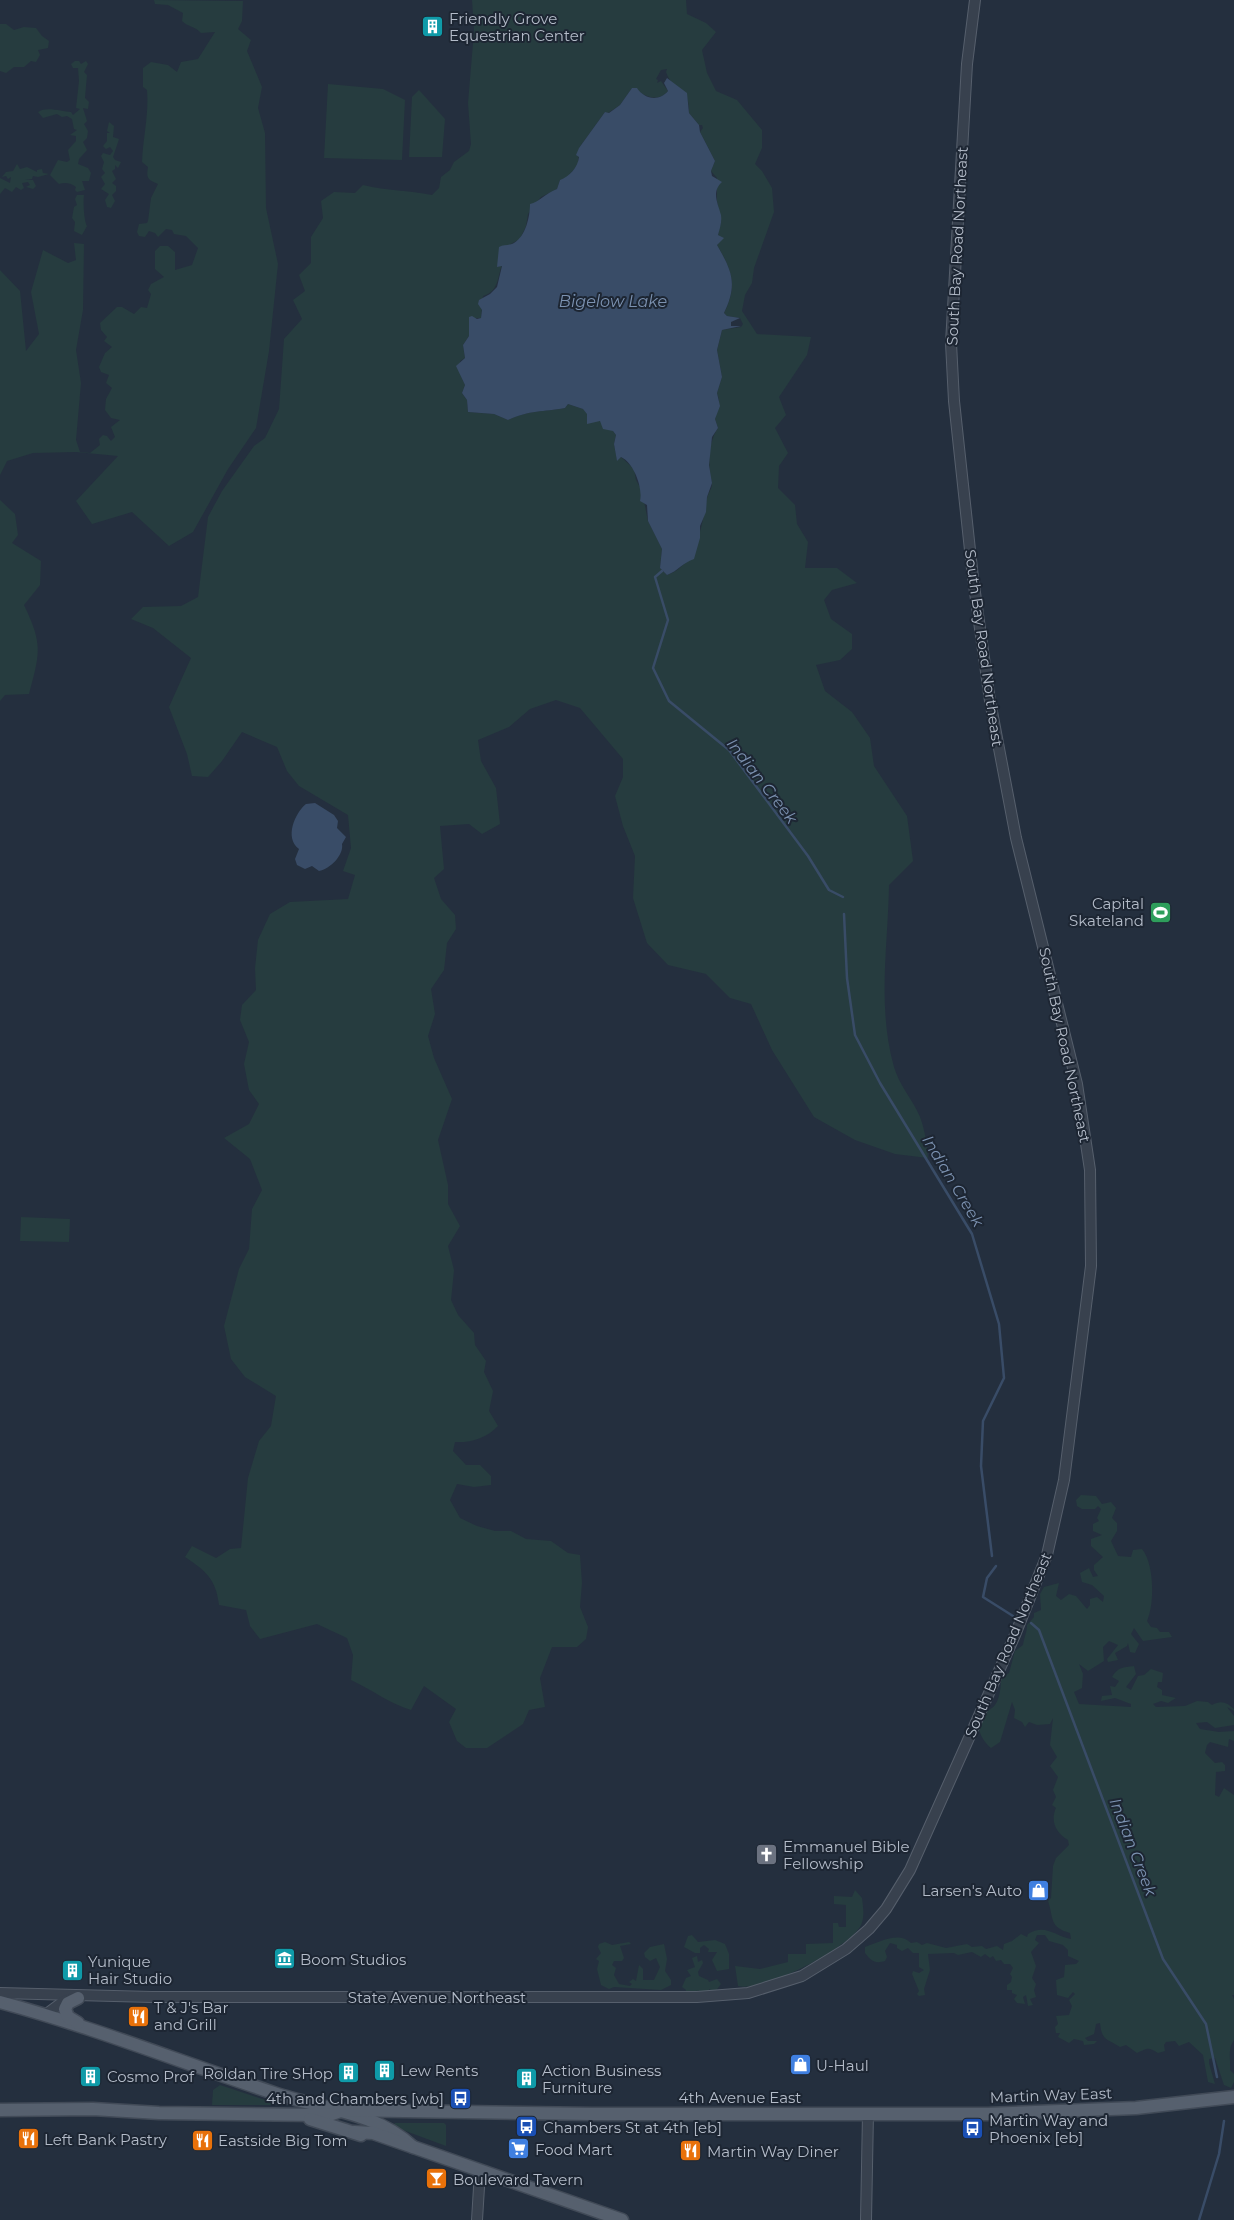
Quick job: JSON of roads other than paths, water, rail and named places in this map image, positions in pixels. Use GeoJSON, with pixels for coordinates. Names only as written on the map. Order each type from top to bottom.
{"type":"FeatureCollection","features":[{"type":"Feature","properties":{"kind":"main road"},"geometry":{"type":"LineString","coordinates":[[78,1998],[66,2005],[65,2013],[72,2020],[98,2033]]}},
{"type":"Feature","properties":{"kind":"main road"},"geometry":{"type":"LineString","coordinates":[[0,2002],[45,2015],[297,2100],[342,2110],[398,2135],[413,2147]]}},
{"type":"Feature","properties":{"kind":"main road","name":"Martin Way East"},"geometry":{"type":"LineString","coordinates":[[868,2113],[1042,2112],[1136,2108],[1234,2097]]}},
{"type":"Feature","properties":{"kind":"main road"},"geometry":{"type":"LineString","coordinates":[[225,2113],[288,2108],[297,2100]]}},
{"type":"Feature","properties":{"kind":"main road"},"geometry":{"type":"LineString","coordinates":[[0,2110],[94,2109],[326,2115],[342,2110]]}},
{"type":"Feature","properties":{"kind":"main road","name":"4th Avenue East"},"geometry":{"type":"LineString","coordinates":[[342,2110],[592,2114],[868,2113]]}},
{"type":"Feature","properties":{"kind":"main road"},"geometry":{"type":"LineString","coordinates":[[289,2114],[354,2132],[368,2132],[622,2220]]}},
{"type":"Feature","properties":{"kind":"street","name":"South Bay Road Northeast"},"geometry":{"type":"LineString","coordinates":[[733,1995],[758,1991],[791,1981],[824,1964],[846,1949],[869,1930],[886,1909],[910,1870],[1016,1635],[1047,1555],[1064,1480],[1091,1266],[1092,1193],[1081,1106],[1005,785],[981,646],[957,445],[951,343],[968,64],[975,0]]}},
{"type":"Feature","properties":{"kind":"street","name":"State Avenue Northeast"},"geometry":{"type":"LineString","coordinates":[[0,1993],[142,1996],[733,1995]]}},
{"type":"Feature","properties":{"kind":"street","name":"State Avenue Northeast"},"geometry":{"type":"LineString","coordinates":[[78,1998],[142,1996]]}},
{"type":"Feature","properties":{"kind":"street"},"geometry":{"type":"LineString","coordinates":[[45,2015],[64,2001],[78,1998]]}},
{"type":"Feature","properties":{"kind":"street"},"geometry":{"type":"LineString","coordinates":[[866,2220],[868,2113]]}},
{"type":"Feature","properties":{"kind":"street"},"geometry":{"type":"LineString","coordinates":[[477,2220],[480,2171]]}},
{"type":"Feature","properties":{"kind":"water","name":"Bigelow Lake"},"geometry":{"type":"Polygon","coordinates":[[[667,78],[687,93],[689,113],[699,125],[700,132],[715,161],[711,171],[712,176],[722,182],[716,194],[721,215],[718,235],[724,238],[717,245],[729,270],[732,286],[724,313],[727,316],[740,318],[731,322],[731,326],[741,326],[722,330],[717,350],[722,377],[717,393],[720,406],[715,419],[718,428],[712,437],[709,465],[712,483],[707,497],[706,512],[700,526],[700,538],[694,559],[667,575],[660,568],[662,549],[648,521],[647,505],[640,501],[639,483],[634,470],[621,457],[617,461],[614,444],[616,435],[613,431],[603,429],[600,421],[587,424],[587,414],[583,409],[568,404],[565,408],[530,413],[508,420],[494,414],[468,412],[467,400],[462,393],[465,385],[456,366],[465,358],[463,345],[469,336],[469,317],[481,318],[482,310],[478,304],[479,300],[490,294],[497,287],[502,266],[497,267],[499,247],[514,243],[522,236],[528,220],[530,204],[557,189],[560,180],[567,177],[572,171],[578,161],[579,157],[576,155],[579,148],[605,112],[609,113],[620,105],[632,88],[637,88],[648,97],[660,97],[668,91],[664,83],[667,78]]]}},
{"type":"Feature","properties":{"kind":"water"},"geometry":{"type":"Polygon","coordinates":[[[315,803],[334,815],[338,821],[337,828],[346,837],[339,857],[328,867],[319,871],[312,866],[305,869],[297,865],[295,859],[299,849],[292,839],[293,826],[298,813],[306,804],[315,803]]]}},
{"type":"Feature","properties":{"kind":"waterway","name":"Indian Creek"},"geometry":{"type":"LineString","coordinates":[[662,571],[655,577],[668,620],[653,668],[669,701],[729,750],[808,856],[829,890],[843,897]]}},
{"type":"Feature","properties":{"kind":"waterway","name":"Indian Creek"},"geometry":{"type":"LineString","coordinates":[[844,914],[847,978],[855,1035],[880,1083],[972,1234],[999,1324],[1004,1378],[983,1421],[981,1466],[992,1556]]}},
{"type":"Feature","properties":{"kind":"waterway","name":"Indian Creek"},"geometry":{"type":"LineString","coordinates":[[996,1566],[987,1578],[983,1597],[1013,1616]]}},
{"type":"Feature","properties":{"kind":"waterway","name":"Indian Creek"},"geometry":{"type":"LineString","coordinates":[[1031,1623],[1039,1630],[1163,1959],[1206,2024],[1217,2077]]}},
{"type":"Feature","properties":{"kind":"waterway","name":"Indian Creek"},"geometry":{"type":"LineString","coordinates":[[1199,2220],[1219,2154],[1224,2121]]}},
{"type":"Feature","properties":{"kind":"place","name":"Friendly Grove Equestrian Center"},"geometry":{"type":"Point","coordinates":[433,27]}},
{"type":"Feature","properties":{"kind":"place","name":"Capital Skateland"},"geometry":{"type":"Point","coordinates":[1160,912]}},
{"type":"Feature","properties":{"kind":"place","name":"Emmanuel Bible Fellowship"},"geometry":{"type":"Point","coordinates":[767,1855]}},
{"type":"Feature","properties":{"kind":"place","name":"Larsen's Auto"},"geometry":{"type":"Point","coordinates":[1038,1890]}},
{"type":"Feature","properties":{"kind":"place","name":"Boom Studios"},"geometry":{"type":"Point","coordinates":[284,1959]}},
{"type":"Feature","properties":{"kind":"place","name":"Yunique Hair Studio"},"geometry":{"type":"Point","coordinates":[72,1970]}},
{"type":"Feature","properties":{"kind":"place","name":"T & J's Bar and Grill"},"geometry":{"type":"Point","coordinates":[138,2016]}},
{"type":"Feature","properties":{"kind":"place","name":"U-Haul"},"geometry":{"type":"Point","coordinates":[800,2065]}},
{"type":"Feature","properties":{"kind":"place","name":"Lew Rents"},"geometry":{"type":"Point","coordinates":[384,2070]}},
{"type":"Feature","properties":{"kind":"place","name":"Roldan Tire SHop"},"geometry":{"type":"Point","coordinates":[349,2073]}},
{"type":"Feature","properties":{"kind":"place","name":"Cosmo Prof"},"geometry":{"type":"Point","coordinates":[91,2076]}},
{"type":"Feature","properties":{"kind":"place","name":"Action Business Furniture"},"geometry":{"type":"Point","coordinates":[526,2079]}},
{"type":"Feature","properties":{"kind":"place","name":"4th and Chambers [wb]"},"geometry":{"type":"Point","coordinates":[460,2098]}},
{"type":"Feature","properties":{"kind":"place","name":"Chambers St at 4th [eb]"},"geometry":{"type":"Point","coordinates":[527,2127]}},
{"type":"Feature","properties":{"kind":"place","name":"Martin Way and Phoenix [eb]"},"geometry":{"type":"Point","coordinates":[973,2129]}},
{"type":"Feature","properties":{"kind":"place","name":"Left Bank Pastry"},"geometry":{"type":"Point","coordinates":[28,2139]}},
{"type":"Feature","properties":{"kind":"place","name":"Eastside Big Tom"},"geometry":{"type":"Point","coordinates":[202,2140]}},
{"type":"Feature","properties":{"kind":"place","name":"Food Mart"},"geometry":{"type":"Point","coordinates":[519,2149]}},
{"type":"Feature","properties":{"kind":"place","name":"Martin Way Diner"},"geometry":{"type":"Point","coordinates":[691,2151]}},
{"type":"Feature","properties":{"kind":"place","name":"Boulevard Tavern"},"geometry":{"type":"Point","coordinates":[437,2179]}}]}
